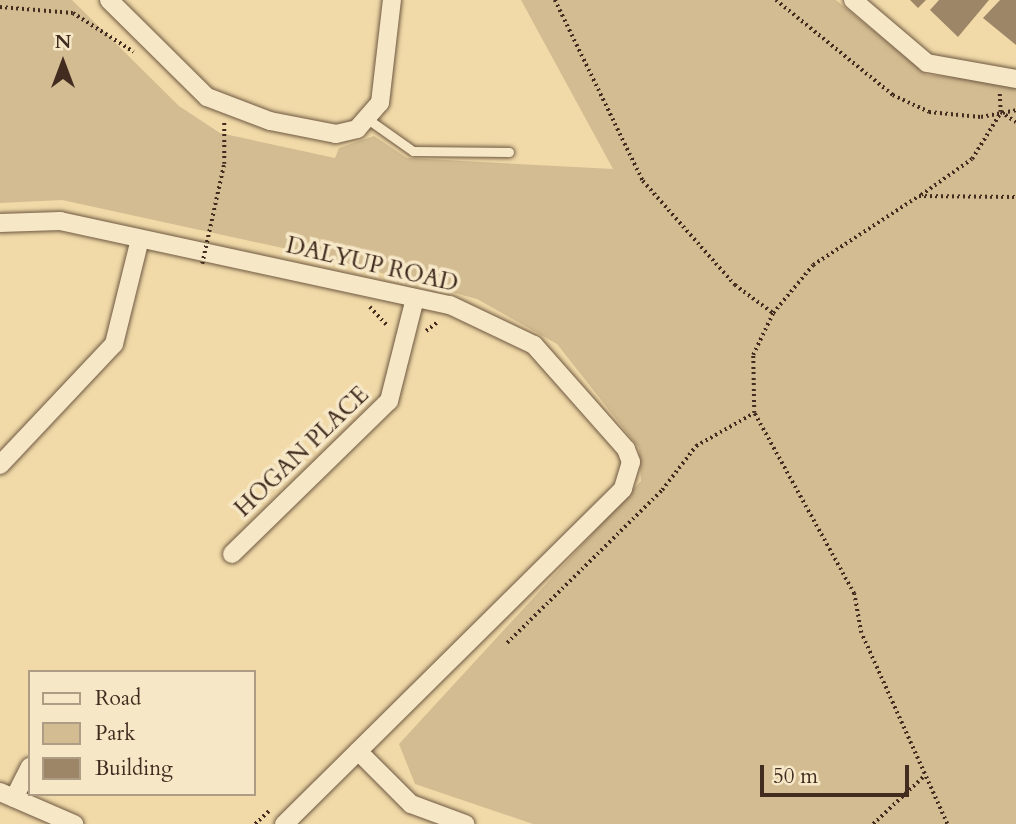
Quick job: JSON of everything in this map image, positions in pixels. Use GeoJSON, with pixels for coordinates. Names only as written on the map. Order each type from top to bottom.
{"type":"FeatureCollection","features":[{"type":"Feature","properties":{"kind":"street"},"geometry":{"type":"LineString","coordinates":[[109,0],[187,81],[228,109],[337,134],[369,120],[384,91],[392,0]]}},
{"type":"Feature","properties":{"kind":"street"},"geometry":{"type":"LineString","coordinates":[[853,0],[927,63],[1009,78]]}},
{"type":"Feature","properties":{"kind":"street","name":"DALYUP ROAD"},"geometry":{"type":"LineString","coordinates":[[0,223],[60,221],[140,239],[203,258],[450,306],[534,345],[626,449],[630,476],[284,824]]}},
{"type":"Feature","properties":{"kind":"street"},"geometry":{"type":"LineString","coordinates":[[0,464],[114,344],[140,239]]}},
{"type":"Feature","properties":{"kind":"street","name":"HOGAN PLACE"},"geometry":{"type":"LineString","coordinates":[[232,554],[390,401],[415,298]]}},
{"type":"Feature","properties":{"kind":"street"},"geometry":{"type":"LineString","coordinates":[[358,751],[411,804],[465,824]]}},
{"type":"Feature","properties":{"kind":"street"},"geometry":{"type":"LineString","coordinates":[[28,769],[7,795],[74,824]]}},
{"type":"Feature","properties":{"kind":"lane"},"geometry":{"type":"LineString","coordinates":[[369,120],[413,151],[509,152]]}},
{"type":"Feature","properties":{"kind":"path"},"geometry":{"type":"LineString","coordinates":[[555,0],[643,181],[735,285],[773,313]]}},
{"type":"Feature","properties":{"kind":"path"},"geometry":{"type":"LineString","coordinates":[[776,0],[893,95],[929,112],[981,117],[1016,110]]}},
{"type":"Feature","properties":{"kind":"path"},"geometry":{"type":"LineString","coordinates":[[0,7],[73,13],[139,55]]}},
{"type":"Feature","properties":{"kind":"path"},"geometry":{"type":"LineString","coordinates":[[947,824],[923,777],[861,633],[854,594],[754,413],[753,355],[773,313],[813,265],[972,159],[1001,111],[1009,78]]}},
{"type":"Feature","properties":{"kind":"path"},"geometry":{"type":"LineString","coordinates":[[1001,111],[1016,122]]}},
{"type":"Feature","properties":{"kind":"path"},"geometry":{"type":"LineString","coordinates":[[203,258],[224,164],[224,122],[213,114]]}},
{"type":"Feature","properties":{"kind":"path"},"geometry":{"type":"LineString","coordinates":[[919,196],[1016,197]]}},
{"type":"Feature","properties":{"kind":"path"},"geometry":{"type":"LineString","coordinates":[[507,643],[662,490],[696,446],[754,413]]}},
{"type":"Feature","properties":{"kind":"path"},"geometry":{"type":"LineString","coordinates":[[873,824],[923,777]]}},
{"type":"Feature","properties":{"kind":"green space"},"geometry":{"type":"Polygon","coordinates":[[[0,0],[72,0],[179,106],[220,133],[335,158],[339,148],[374,136],[407,158],[613,169],[521,0],[836,0],[927,75],[1016,82],[1016,824],[533,824],[415,784],[399,744],[641,481],[639,448],[557,344],[477,299],[315,255],[62,200],[0,203],[0,0]]]}},
{"type":"Feature","properties":{"kind":"building"},"geometry":{"type":"Polygon","coordinates":[[[910,0],[926,0],[918,8],[910,0]]]}},
{"type":"Feature","properties":{"kind":"building"},"geometry":{"type":"Polygon","coordinates":[[[939,0],[989,0],[958,37],[930,10],[939,0]]]}},
{"type":"Feature","properties":{"kind":"building"},"geometry":{"type":"Polygon","coordinates":[[[1000,0],[1016,0],[1016,45],[983,18],[1000,0]]]}}]}
